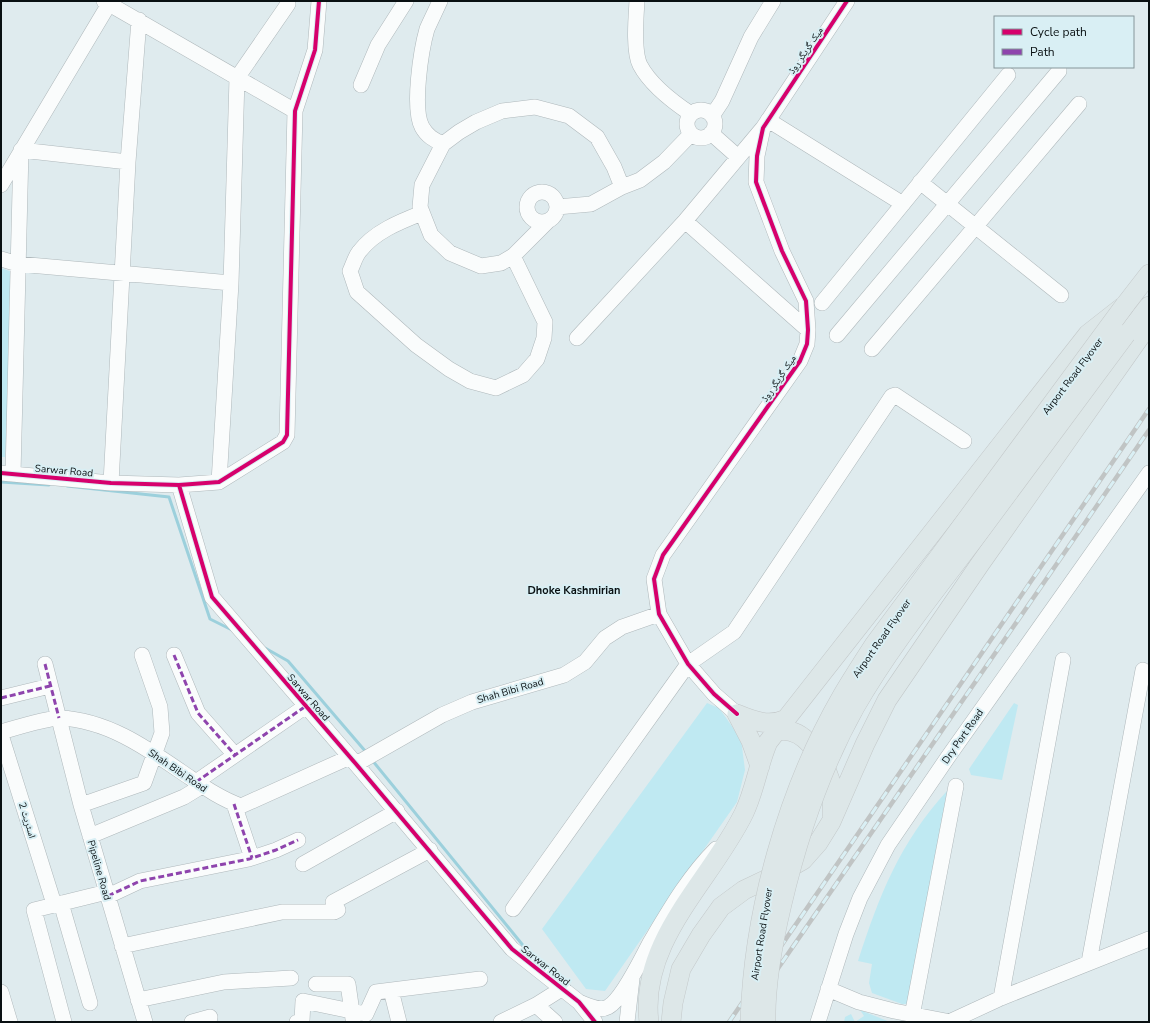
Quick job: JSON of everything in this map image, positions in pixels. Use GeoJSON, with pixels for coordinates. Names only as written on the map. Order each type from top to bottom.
{"type":"FeatureCollection","features":[{"type":"Feature","properties":{"kind":"main road"},"geometry":{"type":"LineString","coordinates":[[649,1022],[649,991],[656,964],[670,931],[736,828],[753,791],[768,742],[1088,334],[1125,305],[1149,274]]}},
{"type":"Feature","properties":{"kind":"main road","name":"Airport Road Flyover"},"geometry":{"type":"LineString","coordinates":[[750,1022],[756,949],[770,876],[780,841],[801,784],[842,697],[874,645],[1125,305]]}},
{"type":"Feature","properties":{"kind":"main road","name":"Airport Road Flyover"},"geometry":{"type":"LineString","coordinates":[[766,1022],[769,976],[773,950],[794,853],[827,765],[856,706],[886,660],[934,593],[1126,334],[1149,306]]}},
{"type":"Feature","properties":{"kind":"main road"},"geometry":{"type":"LineString","coordinates":[[671,1022],[674,997],[682,969],[701,935],[722,907],[744,890],[803,860],[818,843],[831,822],[865,744],[891,694],[976,570],[1149,324]]}},
{"type":"Feature","properties":{"kind":"main road","name":"میک گریگر روڈ"},"geometry":{"type":"LineString","coordinates":[[737,714],[760,722],[781,726],[780,730],[793,732],[804,737],[823,763],[831,781],[831,822]]}},
{"type":"Feature","properties":{"kind":"main road","name":"میک گریگر روڈ"},"geometry":{"type":"LineString","coordinates":[[737,714],[760,766]]}},
{"type":"Feature","properties":{"kind":"main road"},"geometry":{"type":"LineString","coordinates":[[656,964],[682,969]]}},
{"type":"Feature","properties":{"kind":"street"},"geometry":{"type":"LineString","coordinates":[[179,485],[219,482],[283,442],[287,435],[294,111],[315,50],[319,1]]}},
{"type":"Feature","properties":{"kind":"street"},"geometry":{"type":"LineString","coordinates":[[361,85],[378,45],[406,1]]}},
{"type":"Feature","properties":{"kind":"street"},"geometry":{"type":"LineString","coordinates":[[440,1],[427,29],[420,66],[418,111],[422,126],[431,138],[443,144]]}},
{"type":"Feature","properties":{"kind":"street"},"geometry":{"type":"LineString","coordinates":[[637,1],[634,33],[639,64],[673,102],[691,114]]}},
{"type":"Feature","properties":{"kind":"street"},"geometry":{"type":"LineString","coordinates":[[712,116],[722,101],[751,37],[773,1]]}},
{"type":"Feature","properties":{"kind":"street","name":"میک گریگر روڈ"},"geometry":{"type":"LineString","coordinates":[[737,714],[714,694],[688,664],[659,614],[654,580],[663,556],[800,361],[807,344],[808,330],[806,301],[782,251],[756,182],[757,156],[765,124],[847,1]]}},
{"type":"Feature","properties":{"kind":"street"},"geometry":{"type":"LineString","coordinates":[[1,184],[106,2],[294,111]]}},
{"type":"Feature","properties":{"kind":"street"},"geometry":{"type":"LineString","coordinates":[[219,482],[231,283],[237,78],[288,4]]}},
{"type":"Feature","properties":{"kind":"street"},"geometry":{"type":"LineString","coordinates":[[111,482],[124,273],[128,162],[139,20]]}},
{"type":"Feature","properties":{"kind":"street"},"geometry":{"type":"LineString","coordinates":[[837,335],[1059,71]]}},
{"type":"Feature","properties":{"kind":"street"},"geometry":{"type":"LineString","coordinates":[[822,303],[1008,76]]}},
{"type":"Feature","properties":{"kind":"street"},"geometry":{"type":"LineString","coordinates":[[872,349],[1079,104]]}},
{"type":"Feature","properties":{"kind":"street"},"geometry":{"type":"LineString","coordinates":[[548,221],[538,222],[530,216],[527,206],[528,201],[536,194],[546,192],[554,198],[557,207],[554,216],[512,256],[501,263],[481,266],[450,253],[431,235],[420,207],[422,185],[443,144],[476,122],[502,111],[535,107],[569,116],[597,137],[614,167],[622,187]]}},
{"type":"Feature","properties":{"kind":"street"},"geometry":{"type":"LineString","coordinates":[[700,110],[709,112],[715,125],[711,133],[699,138],[691,134],[687,127],[688,117],[691,114],[700,110]]}},
{"type":"Feature","properties":{"kind":"street"},"geometry":{"type":"LineString","coordinates":[[577,338],[684,221],[765,124],[903,204]]}},
{"type":"Feature","properties":{"kind":"street"},"geometry":{"type":"LineString","coordinates":[[711,133],[738,157]]}},
{"type":"Feature","properties":{"kind":"street"},"geometry":{"type":"LineString","coordinates":[[557,207],[591,204],[622,187],[640,180],[664,162],[691,134]]}},
{"type":"Feature","properties":{"kind":"street"},"geometry":{"type":"LineString","coordinates":[[20,150],[128,162]]}},
{"type":"Feature","properties":{"kind":"street"},"geometry":{"type":"LineString","coordinates":[[7,473],[18,264],[20,150]]}},
{"type":"Feature","properties":{"kind":"street"},"geometry":{"type":"LineString","coordinates":[[920,182],[1061,295]]}},
{"type":"Feature","properties":{"kind":"street"},"geometry":{"type":"LineString","coordinates":[[422,213],[402,221],[375,236],[359,252],[350,272],[357,292],[416,345],[449,369],[470,381],[496,388],[523,375],[537,359],[544,338],[545,322],[512,256]]}},
{"type":"Feature","properties":{"kind":"street"},"geometry":{"type":"LineString","coordinates":[[684,221],[808,330]]}},
{"type":"Feature","properties":{"kind":"street"},"geometry":{"type":"LineString","coordinates":[[1,259],[18,264],[231,283]]}},
{"type":"Feature","properties":{"kind":"street"},"geometry":{"type":"LineString","coordinates":[[513,909],[688,664],[734,632],[892,396],[896,395],[964,440]]}},
{"type":"Feature","properties":{"kind":"street","name":"Sarwar Road"},"geometry":{"type":"LineString","coordinates":[[7,473],[111,482],[179,485],[212,597],[397,811],[512,949],[579,1002],[595,1022]]}},
{"type":"Feature","properties":{"kind":"street","name":"Dry Port Road"},"geometry":{"type":"LineString","coordinates":[[818,1022],[860,898],[888,845],[1149,473]]}},
{"type":"Feature","properties":{"kind":"street","name":"Shah Bibi Road"},"geometry":{"type":"LineString","coordinates":[[1,732],[59,718],[90,722],[128,738],[155,753],[218,797],[241,806],[353,760],[442,715],[472,702],[564,675],[585,662],[605,638],[622,627],[659,614]]}},
{"type":"Feature","properties":{"kind":"street"},"geometry":{"type":"LineString","coordinates":[[81,806],[144,784],[162,733],[160,706],[142,655]]}},
{"type":"Feature","properties":{"kind":"street"},"geometry":{"type":"LineString","coordinates":[[174,655],[198,713],[234,755]]}},
{"type":"Feature","properties":{"kind":"street"},"geometry":{"type":"LineString","coordinates":[[1001,998],[1063,660]]}},
{"type":"Feature","properties":{"kind":"street","name":"Pipeline Road"},"geometry":{"type":"LineString","coordinates":[[44,664],[81,806],[145,1022]]}},
{"type":"Feature","properties":{"kind":"street"},"geometry":{"type":"LineString","coordinates":[[1089,962],[1143,670]]}},
{"type":"Feature","properties":{"kind":"street"},"geometry":{"type":"LineString","coordinates":[[1,698],[50,686]]}},
{"type":"Feature","properties":{"kind":"street"},"geometry":{"type":"LineString","coordinates":[[90,836],[184,797],[234,755],[306,706]]}},
{"type":"Feature","properties":{"kind":"street","name":"اسٹریٹ 2"},"geometry":{"type":"LineString","coordinates":[[1,735],[90,1003]]}},
{"type":"Feature","properties":{"kind":"street"},"geometry":{"type":"LineString","coordinates":[[912,1016],[956,786]]}},
{"type":"Feature","properties":{"kind":"street"},"geometry":{"type":"LineString","coordinates":[[234,804],[252,858]]}},
{"type":"Feature","properties":{"kind":"street"},"geometry":{"type":"LineString","coordinates":[[303,864],[397,811]]}},
{"type":"Feature","properties":{"kind":"street"},"geometry":{"type":"LineString","coordinates":[[579,1002],[595,1008],[608,1007],[613,1002],[632,975],[685,886],[699,867],[736,828]]}},
{"type":"Feature","properties":{"kind":"street"},"geometry":{"type":"LineString","coordinates":[[64,1022],[34,910],[58,903],[107,894],[140,881],[252,858],[276,850],[298,840]]}},
{"type":"Feature","properties":{"kind":"street"},"geometry":{"type":"LineString","coordinates":[[122,946],[282,912],[334,912],[338,910],[333,902],[430,850]]}},
{"type":"Feature","properties":{"kind":"street"},"geometry":{"type":"LineString","coordinates":[[828,989],[859,1002],[912,1016],[950,1022],[1001,998],[1149,939]]}},
{"type":"Feature","properties":{"kind":"street"},"geometry":{"type":"LineString","coordinates":[[627,1022],[632,975]]}},
{"type":"Feature","properties":{"kind":"street"},"geometry":{"type":"LineString","coordinates":[[138,1000],[224,982],[291,978]]}},
{"type":"Feature","properties":{"kind":"street"},"geometry":{"type":"LineString","coordinates":[[297,1022],[302,1021],[303,1001],[353,1017],[366,1014],[376,992],[480,979]]}},
{"type":"Feature","properties":{"kind":"street"},"geometry":{"type":"LineString","coordinates":[[316,984],[348,984],[353,1017]]}},
{"type":"Feature","properties":{"kind":"street"},"geometry":{"type":"LineString","coordinates":[[501,1022],[536,1005],[563,988]]}},
{"type":"Feature","properties":{"kind":"street"},"geometry":{"type":"LineString","coordinates":[[391,990],[399,1022]]}},
{"type":"Feature","properties":{"kind":"street"},"geometry":{"type":"LineString","coordinates":[[1,992],[10,1022]]}},
{"type":"Feature","properties":{"kind":"street"},"geometry":{"type":"LineString","coordinates":[[536,1005],[556,1022]]}},
{"type":"Feature","properties":{"kind":"street"},"geometry":{"type":"LineString","coordinates":[[192,1022],[210,1017],[209,1022]]}},
{"type":"Feature","properties":{"kind":"shaded area"},"geometry":{"type":"Polygon","coordinates":[[[1,268],[15,273],[5,457],[1,457],[1,268]]]}},
{"type":"Feature","properties":{"kind":"shaded area"},"geometry":{"type":"Polygon","coordinates":[[[707,703],[719,708],[741,739],[745,770],[737,802],[605,991],[586,989],[542,929],[707,703]]]}},
{"type":"Feature","properties":{"kind":"shaded area"},"geometry":{"type":"Polygon","coordinates":[[[1014,703],[1018,705],[1002,780],[971,775],[969,769],[1014,703]]]}},
{"type":"Feature","properties":{"kind":"shaded area"},"geometry":{"type":"Polygon","coordinates":[[[947,791],[908,1004],[902,1004],[872,993],[869,983],[872,964],[858,961],[874,914],[893,871],[916,830],[947,791]]]}},
{"type":"Feature","properties":{"kind":"shaded area"},"geometry":{"type":"Polygon","coordinates":[[[860,1010],[890,1022],[855,1022],[864,1016],[860,1010]]]}},
{"type":"Feature","properties":{"kind":"shaded area"},"geometry":{"type":"Polygon","coordinates":[[[851,1014],[855,1022],[844,1022],[845,1017],[851,1014]]]}},
{"type":"Feature","properties":{"kind":"waterway"},"geometry":{"type":"LineString","coordinates":[[1,482],[49,485]]}},
{"type":"Feature","properties":{"kind":"waterway"},"geometry":{"type":"LineString","coordinates":[[67,486],[169,497],[210,619],[232,630]]}},
{"type":"Feature","properties":{"kind":"waterway"},"geometry":{"type":"LineString","coordinates":[[265,648],[288,661],[366,752]]}},
{"type":"Feature","properties":{"kind":"waterway"},"geometry":{"type":"LineString","coordinates":[[372,760],[530,954]]}},
{"type":"Feature","properties":{"kind":"railway"},"geometry":{"type":"LineString","coordinates":[[729,1022],[1149,409]]}},
{"type":"Feature","properties":{"kind":"railway"},"geometry":{"type":"LineString","coordinates":[[741,1022],[1149,430]]}},
{"type":"Feature","properties":{"kind":"marked path"},"geometry":{"type":"LineString","coordinates":[[174,655],[198,713],[235,755]]}},
{"type":"Feature","properties":{"kind":"marked path"},"geometry":{"type":"LineString","coordinates":[[45,664],[59,718]]}},
{"type":"Feature","properties":{"kind":"marked path"},"geometry":{"type":"LineString","coordinates":[[1,698],[50,686]]}},
{"type":"Feature","properties":{"kind":"marked path"},"geometry":{"type":"LineString","coordinates":[[196,782],[306,706]]}},
{"type":"Feature","properties":{"kind":"marked path"},"geometry":{"type":"LineString","coordinates":[[234,804],[252,858]]}},
{"type":"Feature","properties":{"kind":"marked path"},"geometry":{"type":"LineString","coordinates":[[108,896],[140,881],[249,859],[276,850],[298,840]]}},
{"type":"Feature","properties":{"kind":"cycle path"},"geometry":{"type":"LineString","coordinates":[[1,473],[111,483],[179,485],[219,482],[283,442],[287,435],[295,111],[315,50],[319,1]]}},
{"type":"Feature","properties":{"kind":"cycle path"},"geometry":{"type":"LineString","coordinates":[[737,714],[714,694],[688,664],[659,614],[654,579],[663,555],[800,361],[807,344],[808,330],[806,301],[782,251],[756,182],[757,156],[763,128],[847,1]]}},
{"type":"Feature","properties":{"kind":"cycle path"},"geometry":{"type":"LineString","coordinates":[[179,485],[212,597],[356,764],[512,949],[579,1002],[595,1022]]}},
{"type":"Feature","properties":{"kind":"district","name":"Dhoke Kashmirian"},"geometry":{"type":"Point","coordinates":[574,590]}}]}
